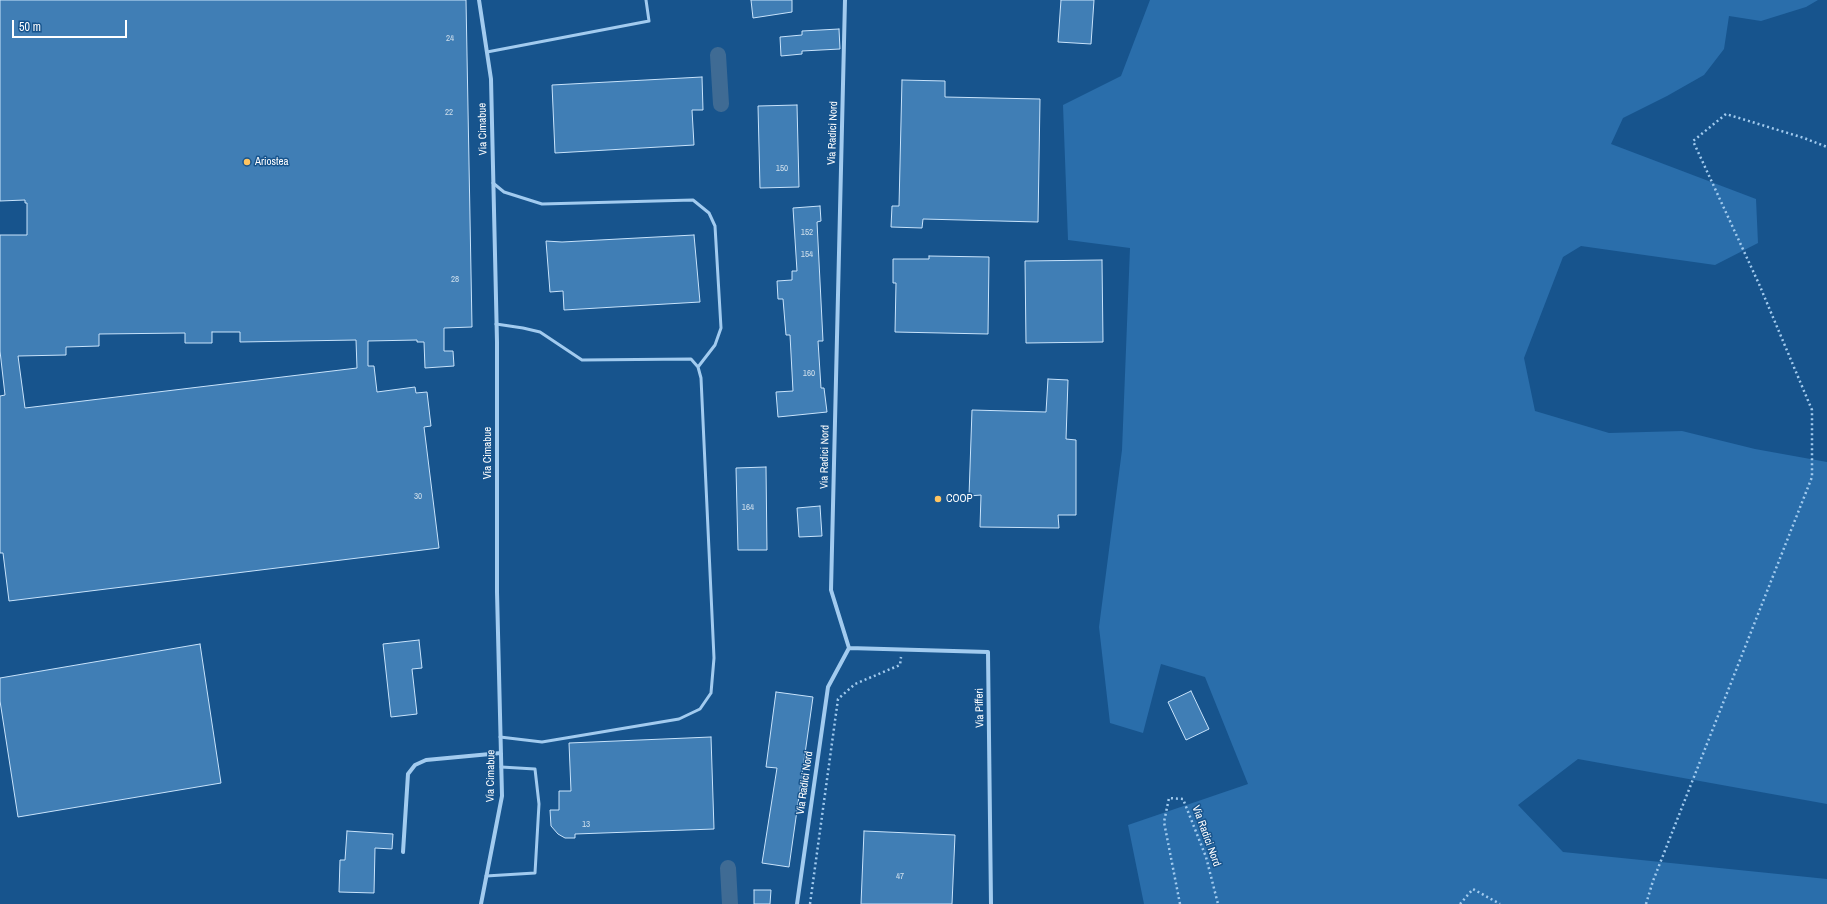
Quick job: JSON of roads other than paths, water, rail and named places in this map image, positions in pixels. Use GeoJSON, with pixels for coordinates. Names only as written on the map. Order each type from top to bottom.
{"type":"FeatureCollection","features":[{"type":"Feature","properties":{"kind":"street","name":"Via Cimabue"},"geometry":{"type":"LineString","coordinates":[[479,0],[491,79],[496,324],[497,592],[502,796],[481,904]]}},
{"type":"Feature","properties":{"kind":"street","name":"Via Radici Nord"},"geometry":{"type":"LineString","coordinates":[[797,904],[828,687],[849,648],[831,590],[845,0]]}},
{"type":"Feature","properties":{"kind":"street","name":"Via Pifferi"},"geometry":{"type":"LineString","coordinates":[[849,648],[988,652],[991,904]]}},
{"type":"Feature","properties":{"kind":"street"},"geometry":{"type":"LineString","coordinates":[[403,852],[408,774],[415,765],[426,760],[501,753]]}},
{"type":"Feature","properties":{"kind":"lane"},"geometry":{"type":"LineString","coordinates":[[486,52],[649,21],[646,0]]}},
{"type":"Feature","properties":{"kind":"lane"},"geometry":{"type":"LineString","coordinates":[[493,182],[504,192],[542,204],[693,200],[709,213],[715,226],[721,328],[715,345],[698,367]]}},
{"type":"Feature","properties":{"kind":"lane"},"geometry":{"type":"LineString","coordinates":[[496,324],[540,332],[582,360],[691,359],[698,367],[701,378],[713,650],[711,693],[700,709],[689,715],[668,722],[542,742],[500,737]]}},
{"type":"Feature","properties":{"kind":"lane"},"geometry":{"type":"LineString","coordinates":[[486,876],[534,874],[539,804],[535,769],[501,767]]}},
{"type":"Feature","properties":{"kind":"waterway"},"geometry":{"type":"LineString","coordinates":[[718,55],[721,104]]}},
{"type":"Feature","properties":{"kind":"waterway"},"geometry":{"type":"LineString","coordinates":[[728,868],[730,904]]}},
{"type":"Feature","properties":{"kind":"place","name":"Ariostea"},"geometry":{"type":"Point","coordinates":[247,162]}},
{"type":"Feature","properties":{"kind":"place","name":"COOP"},"geometry":{"type":"Point","coordinates":[938,499]}}]}
